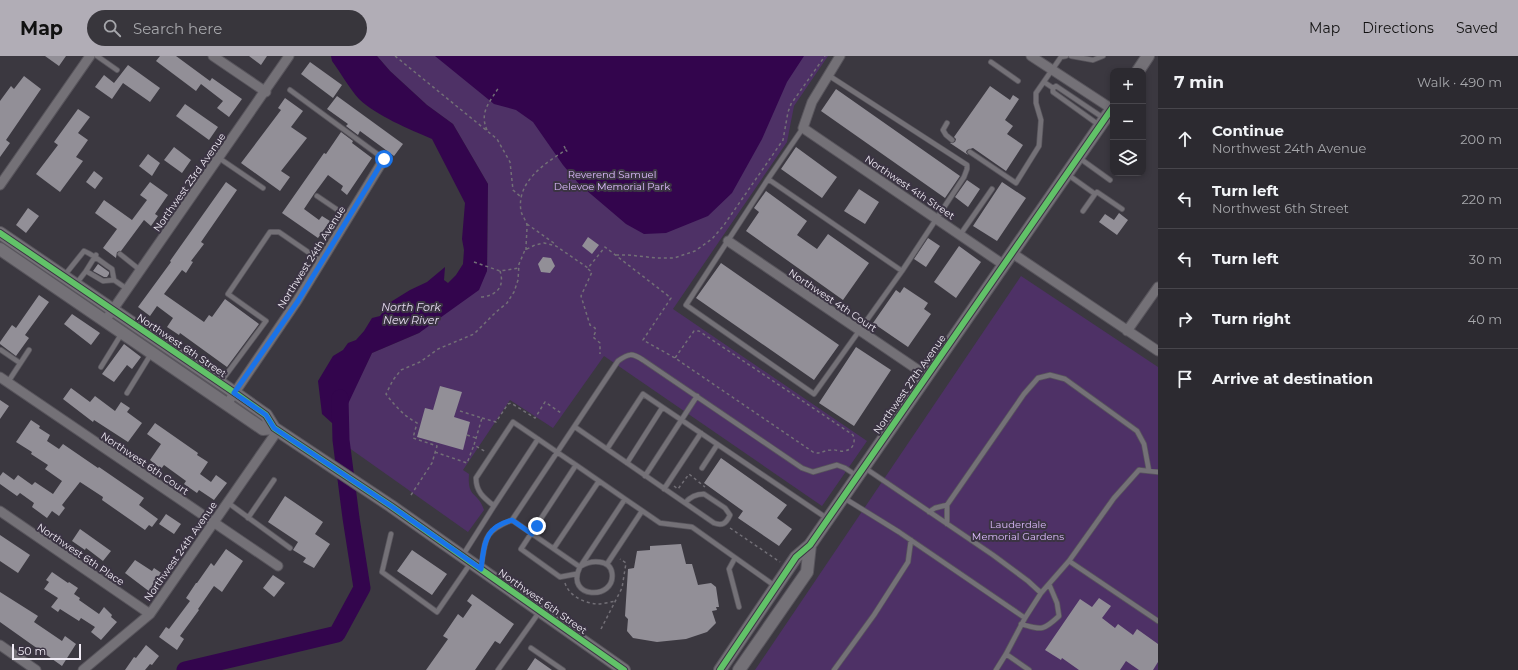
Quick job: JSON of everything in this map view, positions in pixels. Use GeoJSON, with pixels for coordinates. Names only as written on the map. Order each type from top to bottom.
{"type":"FeatureCollection","features":[{"type":"Feature","properties":{"kind":"street"},"geometry":{"type":"LineString","coordinates":[[2,178],[90,56]]}},
{"type":"Feature","properties":{"kind":"street"},"geometry":{"type":"LineString","coordinates":[[213,56],[266,92]]}},
{"type":"Feature","properties":{"kind":"street","name":"Northwest 23rd Avenue"},"geometry":{"type":"LineString","coordinates":[[105,321],[266,92],[289,56]]}},
{"type":"Feature","properties":{"kind":"street"},"geometry":{"type":"LineString","coordinates":[[803,128],[812,102],[840,56]]}},
{"type":"Feature","properties":{"kind":"street"},"geometry":{"type":"LineString","coordinates":[[1031,56],[1053,70],[1108,115]]}},
{"type":"Feature","properties":{"kind":"street"},"geometry":{"type":"LineString","coordinates":[[1140,68],[1148,56]]}},
{"type":"Feature","properties":{"kind":"street","name":"Northwest 27th Avenue"},"geometry":{"type":"LineString","coordinates":[[720,670],[796,557],[810,545],[1108,115]]}},
{"type":"Feature","properties":{"kind":"street","name":"Northwest 4th Street"},"geometry":{"type":"LineString","coordinates":[[803,128],[1004,265]]}},
{"type":"Feature","properties":{"kind":"street","name":"Northwest 24th Avenue"},"geometry":{"type":"LineString","coordinates":[[227,404],[298,301],[384,159]]}},
{"type":"Feature","properties":{"kind":"street","name":"Northwest 6th Street"},"geometry":{"type":"LineString","coordinates":[[0,233],[266,415],[276,429],[391,506],[624,670]]}},
{"type":"Feature","properties":{"kind":"street"},"geometry":{"type":"LineString","coordinates":[[1,253],[12,241]]}},
{"type":"Feature","properties":{"kind":"street","name":"Northwest 4th Court"},"geometry":{"type":"LineString","coordinates":[[728,242],[926,376]]}},
{"type":"Feature","properties":{"kind":"street","name":"Northwest 6th Street"},"geometry":{"type":"LineString","coordinates":[[1,253],[105,321],[262,429],[276,429]]}},
{"type":"Feature","properties":{"kind":"street"},"geometry":{"type":"LineString","coordinates":[[1012,254],[1158,352]]}},
{"type":"Feature","properties":{"kind":"street"},"geometry":{"type":"LineString","coordinates":[[1127,331],[1158,287]]}},
{"type":"Feature","properties":{"kind":"street","name":"Northwest 6th Court"},"geometry":{"type":"LineString","coordinates":[[4,380],[278,566]]}},
{"type":"Feature","properties":{"kind":"street","name":"Northwest 24th Avenue"},"geometry":{"type":"LineString","coordinates":[[83,670],[150,614],[276,429]]}},
{"type":"Feature","properties":{"kind":"street","name":"Northwest 6th Place"},"geometry":{"type":"LineString","coordinates":[[0,511],[150,614]]}},
{"type":"Feature","properties":{"kind":"street"},"geometry":{"type":"LineString","coordinates":[[739,670],[808,572],[810,545]]}},
{"type":"Feature","properties":{"kind":"street"},"geometry":{"type":"LineString","coordinates":[[0,645],[36,670]]}},
{"type":"Feature","properties":{"kind":"lane"},"geometry":{"type":"LineString","coordinates":[[97,56],[117,70]]}},
{"type":"Feature","properties":{"kind":"lane"},"geometry":{"type":"LineString","coordinates":[[970,152],[1016,183],[1039,146],[1041,120],[1036,103],[1036,93],[1061,57],[1066,56]]}},
{"type":"Feature","properties":{"kind":"lane"},"geometry":{"type":"LineString","coordinates":[[1071,56],[1093,60],[1103,56]]}},
{"type":"Feature","properties":{"kind":"lane"},"geometry":{"type":"LineString","coordinates":[[991,62],[1018,81]]}},
{"type":"Feature","properties":{"kind":"lane"},"geometry":{"type":"LineString","coordinates":[[803,128],[686,305],[814,394],[902,271],[964,177],[967,169],[967,165],[828,75]]}},
{"type":"Feature","properties":{"kind":"lane"},"geometry":{"type":"LineString","coordinates":[[1044,82],[1053,88],[1054,92],[1108,115]]}},
{"type":"Feature","properties":{"kind":"lane"},"geometry":{"type":"LineString","coordinates":[[1053,88],[1056,86],[1108,115]]}},
{"type":"Feature","properties":{"kind":"lane"},"geometry":{"type":"LineString","coordinates":[[290,90],[384,159]]}},
{"type":"Feature","properties":{"kind":"lane"},"geometry":{"type":"LineString","coordinates":[[946,123],[943,130],[946,136],[952,140]]}},
{"type":"Feature","properties":{"kind":"lane"},"geometry":{"type":"LineString","coordinates":[[1078,157],[1110,180]]}},
{"type":"Feature","properties":{"kind":"lane"},"geometry":{"type":"LineString","coordinates":[[219,158],[263,188]]}},
{"type":"Feature","properties":{"kind":"lane"},"geometry":{"type":"LineString","coordinates":[[1067,174],[1095,194],[1097,192],[1122,209]]}},
{"type":"Feature","properties":{"kind":"lane"},"geometry":{"type":"LineString","coordinates":[[768,179],[902,271]]}},
{"type":"Feature","properties":{"kind":"lane"},"geometry":{"type":"LineString","coordinates":[[960,235],[992,189]]}},
{"type":"Feature","properties":{"kind":"lane"},"geometry":{"type":"LineString","coordinates":[[1083,211],[1095,194]]}},
{"type":"Feature","properties":{"kind":"lane"},"geometry":{"type":"LineString","coordinates":[[317,196],[348,217]]}},
{"type":"Feature","properties":{"kind":"lane"},"geometry":{"type":"LineString","coordinates":[[220,383],[266,321],[228,294],[270,232],[279,232],[322,261]]}},
{"type":"Feature","properties":{"kind":"lane"},"geometry":{"type":"LineString","coordinates":[[64,276],[84,251],[96,255],[112,269],[114,280]]}},
{"type":"Feature","properties":{"kind":"lane"},"geometry":{"type":"LineString","coordinates":[[120,254],[140,270]]}},
{"type":"Feature","properties":{"kind":"lane"},"geometry":{"type":"LineString","coordinates":[[76,285],[96,255]]}},
{"type":"Feature","properties":{"kind":"lane"},"geometry":{"type":"LineString","coordinates":[[86,272],[103,280],[114,280],[127,289]]}},
{"type":"Feature","properties":{"kind":"lane"},"geometry":{"type":"LineString","coordinates":[[100,367],[122,333]]}},
{"type":"Feature","properties":{"kind":"lane"},"geometry":{"type":"LineString","coordinates":[[1,350],[20,363]]}},
{"type":"Feature","properties":{"kind":"lane"},"geometry":{"type":"LineString","coordinates":[[4,380],[20,363],[29,350]]}},
{"type":"Feature","properties":{"kind":"lane"},"geometry":{"type":"LineString","coordinates":[[127,393],[152,353]]}},
{"type":"Feature","properties":{"kind":"lane"},"geometry":{"type":"LineString","coordinates":[[391,534],[382,572],[437,612],[491,532],[496,527],[512,520],[618,361],[626,355],[634,354],[802,468],[813,472],[821,471],[828,467],[837,465],[860,472],[948,524],[1028,581],[1041,593]]}},
{"type":"Feature","properties":{"kind":"lane"},"geometry":{"type":"LineString","coordinates":[[948,524],[947,505],[1024,394],[1038,378],[1050,375],[1065,379],[1137,431],[1144,444],[1148,471]]}},
{"type":"Feature","properties":{"kind":"lane"},"geometry":{"type":"LineString","coordinates":[[607,449],[643,394],[828,519]]}},
{"type":"Feature","properties":{"kind":"lane"},"geometry":{"type":"LineString","coordinates":[[645,476],[697,396]]}},
{"type":"Feature","properties":{"kind":"lane"},"geometry":{"type":"LineString","coordinates":[[627,463],[662,408]]}},
{"type":"Feature","properties":{"kind":"lane"},"geometry":{"type":"LineString","coordinates":[[494,506],[481,495],[476,486],[476,478],[514,422],[660,523],[692,528],[777,587]]}},
{"type":"Feature","properties":{"kind":"lane"},"geometry":{"type":"LineString","coordinates":[[574,426],[645,476],[714,523],[720,526],[724,524],[730,515],[728,511],[704,494],[694,495],[685,503]]}},
{"type":"Feature","properties":{"kind":"lane"},"geometry":{"type":"LineString","coordinates":[[664,489],[701,433]]}},
{"type":"Feature","properties":{"kind":"lane"},"geometry":{"type":"LineString","coordinates":[[471,562],[494,506],[538,439]]}},
{"type":"Feature","properties":{"kind":"lane"},"geometry":{"type":"LineString","coordinates":[[702,468],[717,444]]}},
{"type":"Feature","properties":{"kind":"lane"},"geometry":{"type":"LineString","coordinates":[[576,466],[521,549],[560,577],[576,574]]}},
{"type":"Feature","properties":{"kind":"lane"},"geometry":{"type":"LineString","coordinates":[[996,670],[1006,654],[1024,618],[1041,593],[1069,561],[1114,498],[1139,470],[1158,472]]}},
{"type":"Feature","properties":{"kind":"lane"},"geometry":{"type":"LineString","coordinates":[[248,518],[274,480]]}},
{"type":"Feature","properties":{"kind":"lane"},"geometry":{"type":"LineString","coordinates":[[554,548],[599,481]]}},
{"type":"Feature","properties":{"kind":"lane"},"geometry":{"type":"LineString","coordinates":[[843,497],[911,540],[1024,618]]}},
{"type":"Feature","properties":{"kind":"lane"},"geometry":{"type":"LineString","coordinates":[[580,566],[593,561],[607,564],[611,568],[613,574],[612,581],[601,592],[595,594],[587,592],[581,588],[577,582],[576,574],[580,566],[624,499]]}},
{"type":"Feature","properties":{"kind":"lane"},"geometry":{"type":"LineString","coordinates":[[227,502],[290,548]]}},
{"type":"Feature","properties":{"kind":"lane"},"geometry":{"type":"LineString","coordinates":[[929,512],[935,508],[947,505]]}},
{"type":"Feature","properties":{"kind":"lane"},"geometry":{"type":"LineString","coordinates":[[607,564],[642,511]]}},
{"type":"Feature","properties":{"kind":"lane"},"geometry":{"type":"LineString","coordinates":[[512,520],[580,566]]}},
{"type":"Feature","properties":{"kind":"lane"},"geometry":{"type":"LineString","coordinates":[[834,670],[874,615],[908,562],[911,540]]}},
{"type":"Feature","properties":{"kind":"lane"},"geometry":{"type":"LineString","coordinates":[[736,558],[729,568],[739,607]]}},
{"type":"Feature","properties":{"kind":"lane"},"geometry":{"type":"LineString","coordinates":[[1069,561],[1158,621]]}},
{"type":"Feature","properties":{"kind":"lane"},"geometry":{"type":"LineString","coordinates":[[1021,624],[1040,629],[1048,626],[1059,616],[1057,603],[1048,584]]}},
{"type":"Feature","properties":{"kind":"lane"},"geometry":{"type":"LineString","coordinates":[[498,670],[540,611]]}},
{"type":"Feature","properties":{"kind":"lane"},"geometry":{"type":"LineString","coordinates":[[531,648],[563,670]]}},
{"type":"Feature","properties":{"kind":"lane"},"geometry":{"type":"LineString","coordinates":[[1006,654],[1029,670]]}},
{"type":"Feature","properties":{"kind":"path"},"geometry":{"type":"LineString","coordinates":[[395,56],[497,140],[505,151],[510,162],[513,190],[521,197]]}},
{"type":"Feature","properties":{"kind":"path"},"geometry":{"type":"LineString","coordinates":[[616,255],[674,258],[695,251],[712,239],[724,225],[783,140],[791,104],[825,56]]}},
{"type":"Feature","properties":{"kind":"path"},"geometry":{"type":"LineString","coordinates":[[487,131],[484,123],[484,114],[488,104],[499,87]]}},
{"type":"Feature","properties":{"kind":"path"},"geometry":{"type":"LineString","coordinates":[[564,146],[569,154]]}},
{"type":"Feature","properties":{"kind":"path"},"geometry":{"type":"LineString","coordinates":[[556,246],[527,224],[521,212],[521,197],[524,187],[533,174],[566,150]]}},
{"type":"Feature","properties":{"kind":"path"},"geometry":{"type":"LineString","coordinates":[[526,250],[527,224]]}},
{"type":"Feature","properties":{"kind":"path"},"geometry":{"type":"LineString","coordinates":[[474,262],[500,271],[518,268]]}},
{"type":"Feature","properties":{"kind":"path"},"geometry":{"type":"LineString","coordinates":[[588,268],[592,272],[581,296],[590,325],[596,331],[593,336],[600,343],[600,354]]}},
{"type":"Feature","properties":{"kind":"path"},"geometry":{"type":"LineString","coordinates":[[481,297],[495,294],[501,286],[502,278],[500,271]]}},
{"type":"Feature","properties":{"kind":"path"},"geometry":{"type":"LineString","coordinates":[[460,411],[496,422],[510,403],[535,418],[545,402],[561,413]]}},
{"type":"Feature","properties":{"kind":"path"},"geometry":{"type":"LineString","coordinates":[[435,452],[467,463],[482,418]]}},
{"type":"Feature","properties":{"kind":"path"},"geometry":{"type":"LineString","coordinates":[[467,435],[476,438]]}},
{"type":"Feature","properties":{"kind":"path"},"geometry":{"type":"LineString","coordinates":[[474,445],[491,456]]}},
{"type":"Feature","properties":{"kind":"path"},"geometry":{"type":"LineString","coordinates":[[411,495],[432,463],[437,446]]}},
{"type":"Feature","properties":{"kind":"path"},"geometry":{"type":"LineString","coordinates":[[601,629],[622,588],[626,563],[618,557]]}},
{"type":"Feature","properties":{"kind":"green space","name":"Reverend Samuel Delevoe Memorial Park"},"geometry":{"type":"Polygon","coordinates":[[[377,56],[828,56],[794,106],[787,142],[673,309],[867,441],[822,506],[604,356],[553,428],[510,400],[463,470],[469,474],[471,491],[482,504],[484,510],[468,532],[345,445],[347,404],[372,353],[419,333],[487,271],[488,184],[453,124],[427,105],[390,71],[377,56]]]}},
{"type":"Feature","properties":{"kind":"green space","name":"Lauderdale Memorial Gardens"},"geometry":{"type":"Polygon","coordinates":[[[1021,276],[1158,367],[1158,670],[755,670],[1021,276]]]}},
{"type":"Feature","properties":{"kind":"water","name":"North Fork New River"},"geometry":{"type":"Polygon","coordinates":[[[331,56],[377,56],[390,71],[427,105],[453,124],[488,184],[487,271],[479,290],[419,333],[372,353],[348,404],[347,420],[332,423],[322,414],[318,381],[333,356],[343,350],[348,343],[356,340],[372,318],[380,316],[389,303],[410,290],[427,282],[445,267],[444,280],[448,283],[456,275],[463,264],[464,250],[462,239],[465,203],[432,139],[394,122],[366,105],[352,90],[332,61],[331,56]]]}},
{"type":"Feature","properties":{"kind":"water"},"geometry":{"type":"Polygon","coordinates":[[[435,56],[804,56],[787,82],[762,139],[732,193],[708,216],[666,233],[644,234],[626,224],[579,184],[563,165],[533,122],[516,110],[494,104],[435,56]]]}},
{"type":"Feature","properties":{"kind":"building"},"geometry":{"type":"Polygon","coordinates":[[[45,56],[66,56],[59,66],[45,56]]]}},
{"type":"Feature","properties":{"kind":"building"},"geometry":{"type":"Polygon","coordinates":[[[160,56],[176,56],[210,81],[212,78],[242,99],[229,117],[217,108],[223,101],[201,84],[196,91],[156,61],[160,56]]]}},
{"type":"Feature","properties":{"kind":"building"},"geometry":{"type":"Polygon","coordinates":[[[249,56],[267,56],[261,65],[249,56]]]}},
{"type":"Feature","properties":{"kind":"building"},"geometry":{"type":"Polygon","coordinates":[[[310,62],[342,85],[333,98],[301,74],[310,62]]]}},
{"type":"Feature","properties":{"kind":"building"},"geometry":{"type":"Polygon","coordinates":[[[128,65],[160,88],[150,102],[123,83],[112,99],[95,87],[104,75],[114,83],[128,65]]]}},
{"type":"Feature","properties":{"kind":"building"},"geometry":{"type":"Polygon","coordinates":[[[24,76],[41,89],[6,140],[10,143],[0,157],[0,101],[11,86],[14,89],[24,76]]]}},
{"type":"Feature","properties":{"kind":"building"},"geometry":{"type":"Polygon","coordinates":[[[990,86],[1010,100],[1013,95],[1019,99],[1005,120],[1013,126],[1007,134],[1023,145],[1006,171],[973,148],[967,150],[966,152],[968,155],[950,143],[955,142],[956,139],[954,137],[990,86]]]}},
{"type":"Feature","properties":{"kind":"building"},"geometry":{"type":"Polygon","coordinates":[[[836,89],[960,176],[945,198],[821,111],[836,89]]]}},
{"type":"Feature","properties":{"kind":"building"},"geometry":{"type":"Polygon","coordinates":[[[337,96],[403,144],[394,156],[360,131],[358,135],[346,126],[348,124],[327,109],[337,96]]]}},
{"type":"Feature","properties":{"kind":"building"},"geometry":{"type":"Polygon","coordinates":[[[285,98],[303,111],[291,127],[307,138],[281,171],[290,177],[280,191],[241,163],[281,110],[278,108],[285,98]]]}},
{"type":"Feature","properties":{"kind":"building"},"geometry":{"type":"Polygon","coordinates":[[[185,104],[218,127],[209,140],[176,116],[185,104]]]}},
{"type":"Feature","properties":{"kind":"building"},"geometry":{"type":"Polygon","coordinates":[[[78,109],[90,117],[78,133],[88,140],[76,157],[83,161],[60,192],[36,174],[58,145],[54,142],[78,109]]]}},
{"type":"Feature","properties":{"kind":"building"},"geometry":{"type":"Polygon","coordinates":[[[341,132],[353,141],[352,143],[372,158],[347,195],[341,190],[343,186],[328,175],[314,194],[304,209],[319,220],[322,216],[330,221],[318,238],[282,213],[324,153],[326,154],[341,132]]]}},
{"type":"Feature","properties":{"kind":"building"},"geometry":{"type":"Polygon","coordinates":[[[174,147],[191,160],[182,173],[164,160],[174,147]]]}},
{"type":"Feature","properties":{"kind":"building"},"geometry":{"type":"Polygon","coordinates":[[[796,147],[837,177],[822,198],[781,169],[796,147]]]}},
{"type":"Feature","properties":{"kind":"building"},"geometry":{"type":"Polygon","coordinates":[[[148,154],[160,163],[152,176],[139,166],[148,154]]]}},
{"type":"Feature","properties":{"kind":"building"},"geometry":{"type":"Polygon","coordinates":[[[94,171],[103,178],[95,189],[86,182],[94,171]]]}},
{"type":"Feature","properties":{"kind":"building"},"geometry":{"type":"Polygon","coordinates":[[[967,180],[980,189],[968,207],[955,197],[967,180]]]}},
{"type":"Feature","properties":{"kind":"building"},"geometry":{"type":"Polygon","coordinates":[[[150,182],[168,195],[155,214],[158,216],[151,226],[144,220],[121,251],[117,252],[116,258],[103,248],[117,229],[95,213],[104,200],[132,220],[147,200],[140,195],[150,182]]]}},
{"type":"Feature","properties":{"kind":"building"},"geometry":{"type":"Polygon","coordinates":[[[226,182],[237,190],[201,242],[204,244],[191,261],[193,262],[186,273],[182,270],[164,294],[204,322],[209,315],[212,317],[225,299],[259,324],[227,367],[180,333],[179,335],[167,327],[173,318],[157,306],[150,316],[138,307],[226,182]]]}},
{"type":"Feature","properties":{"kind":"building"},"geometry":{"type":"Polygon","coordinates":[[[1002,182],[1026,198],[997,241],[973,226],[1002,182]]]}},
{"type":"Feature","properties":{"kind":"building"},"geometry":{"type":"Polygon","coordinates":[[[859,189],[879,202],[865,224],[844,211],[859,189]]]}},
{"type":"Feature","properties":{"kind":"building"},"geometry":{"type":"Polygon","coordinates":[[[766,191],[807,221],[797,235],[817,249],[828,234],[869,263],[843,300],[746,231],[759,212],[754,208],[766,191]]]}},
{"type":"Feature","properties":{"kind":"building"},"geometry":{"type":"Polygon","coordinates":[[[28,208],[39,216],[26,233],[16,225],[28,208]]]}},
{"type":"Feature","properties":{"kind":"building"},"geometry":{"type":"Polygon","coordinates":[[[1119,213],[1128,220],[1117,235],[1099,222],[1105,214],[1114,220],[1119,213]]]}},
{"type":"Feature","properties":{"kind":"building"},"geometry":{"type":"Polygon","coordinates":[[[588,237],[599,245],[592,254],[582,246],[588,237]]]}},
{"type":"Feature","properties":{"kind":"building"},"geometry":{"type":"Polygon","coordinates":[[[928,238],[940,246],[926,267],[914,259],[928,238]]]}},
{"type":"Feature","properties":{"kind":"building"},"geometry":{"type":"Polygon","coordinates":[[[959,246],[981,262],[956,298],[934,282],[959,246]]]}},
{"type":"Feature","properties":{"kind":"building"},"geometry":{"type":"Polygon","coordinates":[[[543,257],[551,258],[555,266],[550,273],[541,272],[538,264],[543,257]]]}},
{"type":"Feature","properties":{"kind":"building"},"geometry":{"type":"Polygon","coordinates":[[[721,263],[839,345],[814,380],[696,298],[721,263]]]}},
{"type":"Feature","properties":{"kind":"building"},"geometry":{"type":"Polygon","coordinates":[[[98,264],[109,272],[107,277],[93,271],[98,264]]]}},
{"type":"Feature","properties":{"kind":"building"},"geometry":{"type":"Polygon","coordinates":[[[904,287],[928,303],[924,309],[931,314],[908,347],[873,323],[896,290],[900,293],[904,287]]]}},
{"type":"Feature","properties":{"kind":"building"},"geometry":{"type":"Polygon","coordinates":[[[39,295],[49,302],[25,335],[29,338],[16,356],[0,344],[0,342],[12,325],[16,328],[39,295]]]}},
{"type":"Feature","properties":{"kind":"building"},"geometry":{"type":"Polygon","coordinates":[[[72,314],[100,333],[91,345],[64,324],[72,314]]]}},
{"type":"Feature","properties":{"kind":"building"},"geometry":{"type":"Polygon","coordinates":[[[124,344],[141,357],[132,369],[127,365],[114,382],[102,374],[124,344]]]}},
{"type":"Feature","properties":{"kind":"building"},"geometry":{"type":"Polygon","coordinates":[[[856,347],[891,370],[854,426],[819,403],[856,347]]]}},
{"type":"Feature","properties":{"kind":"building"},"geometry":{"type":"Polygon","coordinates":[[[440,386],[462,392],[454,417],[470,422],[463,450],[417,437],[425,408],[433,410],[440,386]]]}},
{"type":"Feature","properties":{"kind":"building"},"geometry":{"type":"Polygon","coordinates":[[[71,388],[90,402],[95,396],[115,411],[121,402],[130,408],[127,412],[142,423],[128,442],[94,420],[93,422],[63,399],[71,388]]]}},
{"type":"Feature","properties":{"kind":"building"},"geometry":{"type":"Polygon","coordinates":[[[0,400],[9,406],[0,419],[0,400]]]}},
{"type":"Feature","properties":{"kind":"building"},"geometry":{"type":"Polygon","coordinates":[[[31,420],[40,426],[39,428],[50,435],[47,441],[59,449],[63,444],[144,498],[139,505],[158,519],[152,527],[149,525],[145,530],[102,500],[103,497],[80,482],[62,505],[65,508],[59,516],[52,511],[47,518],[32,507],[34,503],[20,493],[17,496],[0,484],[0,476],[3,472],[14,480],[18,475],[32,485],[35,482],[53,494],[62,481],[45,469],[48,465],[31,454],[32,452],[16,442],[31,420]]]}},
{"type":"Feature","properties":{"kind":"building"},"geometry":{"type":"Polygon","coordinates":[[[155,423],[198,453],[197,455],[208,462],[200,474],[211,482],[216,475],[227,483],[214,500],[199,490],[197,493],[184,484],[186,481],[164,465],[161,469],[150,460],[161,444],[147,434],[155,423]]]}},
{"type":"Feature","properties":{"kind":"building"},"geometry":{"type":"Polygon","coordinates":[[[721,458],[787,505],[777,518],[792,529],[779,546],[738,518],[743,511],[704,483],[721,458]]]}},
{"type":"Feature","properties":{"kind":"building"},"geometry":{"type":"Polygon","coordinates":[[[285,496],[323,522],[315,534],[330,544],[314,568],[303,562],[306,558],[293,550],[298,542],[268,522],[285,496]]]}},
{"type":"Feature","properties":{"kind":"building"},"geometry":{"type":"Polygon","coordinates":[[[166,514],[181,524],[174,534],[159,524],[166,514]]]}},
{"type":"Feature","properties":{"kind":"building"},"geometry":{"type":"Polygon","coordinates":[[[80,529],[111,551],[103,561],[86,548],[85,550],[72,541],[80,529]]]}},
{"type":"Feature","properties":{"kind":"building"},"geometry":{"type":"Polygon","coordinates":[[[0,535],[30,555],[18,573],[0,561],[0,535]]]}},
{"type":"Feature","properties":{"kind":"building"},"geometry":{"type":"Polygon","coordinates":[[[681,544],[686,564],[692,564],[698,585],[711,583],[716,587],[719,607],[716,607],[717,610],[712,611],[716,623],[707,632],[686,639],[657,642],[633,638],[627,631],[628,619],[625,616],[628,569],[634,568],[637,551],[650,550],[650,546],[681,544]]]}},
{"type":"Feature","properties":{"kind":"building"},"geometry":{"type":"Polygon","coordinates":[[[226,549],[243,561],[222,592],[214,586],[180,636],[184,639],[177,650],[159,637],[166,627],[169,629],[190,601],[186,598],[211,563],[214,566],[226,549]]]}},
{"type":"Feature","properties":{"kind":"building"},"geometry":{"type":"Polygon","coordinates":[[[412,550],[447,574],[432,595],[397,571],[412,550]]]}},
{"type":"Feature","properties":{"kind":"building"},"geometry":{"type":"Polygon","coordinates":[[[135,560],[152,571],[154,568],[163,574],[150,592],[125,573],[135,560]]]}},
{"type":"Feature","properties":{"kind":"building"},"geometry":{"type":"Polygon","coordinates":[[[52,572],[78,588],[74,594],[80,598],[79,600],[99,614],[104,607],[112,615],[111,617],[117,622],[101,640],[91,632],[95,627],[81,618],[79,621],[60,609],[58,612],[51,607],[58,598],[44,589],[49,582],[46,580],[52,572]]]}},
{"type":"Feature","properties":{"kind":"building"},"geometry":{"type":"Polygon","coordinates":[[[273,575],[285,583],[274,597],[263,588],[273,575]]]}},
{"type":"Feature","properties":{"kind":"building"},"geometry":{"type":"Polygon","coordinates":[[[0,592],[38,616],[34,622],[62,641],[65,636],[76,644],[62,666],[0,622],[0,592]]]}},
{"type":"Feature","properties":{"kind":"building"},"geometry":{"type":"Polygon","coordinates":[[[472,594],[514,624],[500,644],[495,641],[475,670],[426,670],[448,639],[443,636],[458,614],[463,618],[472,605],[467,601],[472,594]]]}},
{"type":"Feature","properties":{"kind":"building"},"geometry":{"type":"Polygon","coordinates":[[[1099,598],[1111,606],[1102,618],[1115,628],[1118,624],[1133,635],[1137,629],[1158,644],[1158,662],[1153,670],[1139,670],[1126,661],[1120,670],[1079,670],[1062,658],[1061,660],[1045,650],[1080,599],[1092,607],[1099,598]]]}},
{"type":"Feature","properties":{"kind":"building"},"geometry":{"type":"Polygon","coordinates":[[[146,645],[159,656],[152,665],[150,664],[145,670],[125,670],[134,657],[136,658],[146,645]]]}},
{"type":"Feature","properties":{"kind":"building"},"geometry":{"type":"Polygon","coordinates":[[[535,658],[552,670],[527,670],[535,658]]]}},
{"type":"Feature","properties":{"kind":"waterway","name":"North Fork New River"},"geometry":{"type":"LineString","coordinates":[[185,670],[337,634],[362,588],[341,440],[340,398]]}},
{"type":"Feature","properties":{"kind":"cycle path"},"geometry":{"type":"LineString","coordinates":[[720,670],[796,557],[810,545],[1110,111]]}},
{"type":"Feature","properties":{"kind":"cycle path"},"geometry":{"type":"LineString","coordinates":[[0,233],[235,393],[266,415],[274,428],[391,506],[624,670]]}},
{"type":"Feature","properties":{"kind":"route"},"geometry":{"type":"LineString","coordinates":[[384,159],[298,301],[234,393],[266,415],[274,428],[391,506],[481,569],[486,540],[496,527],[512,520],[532,534],[537,526]]}}]}
